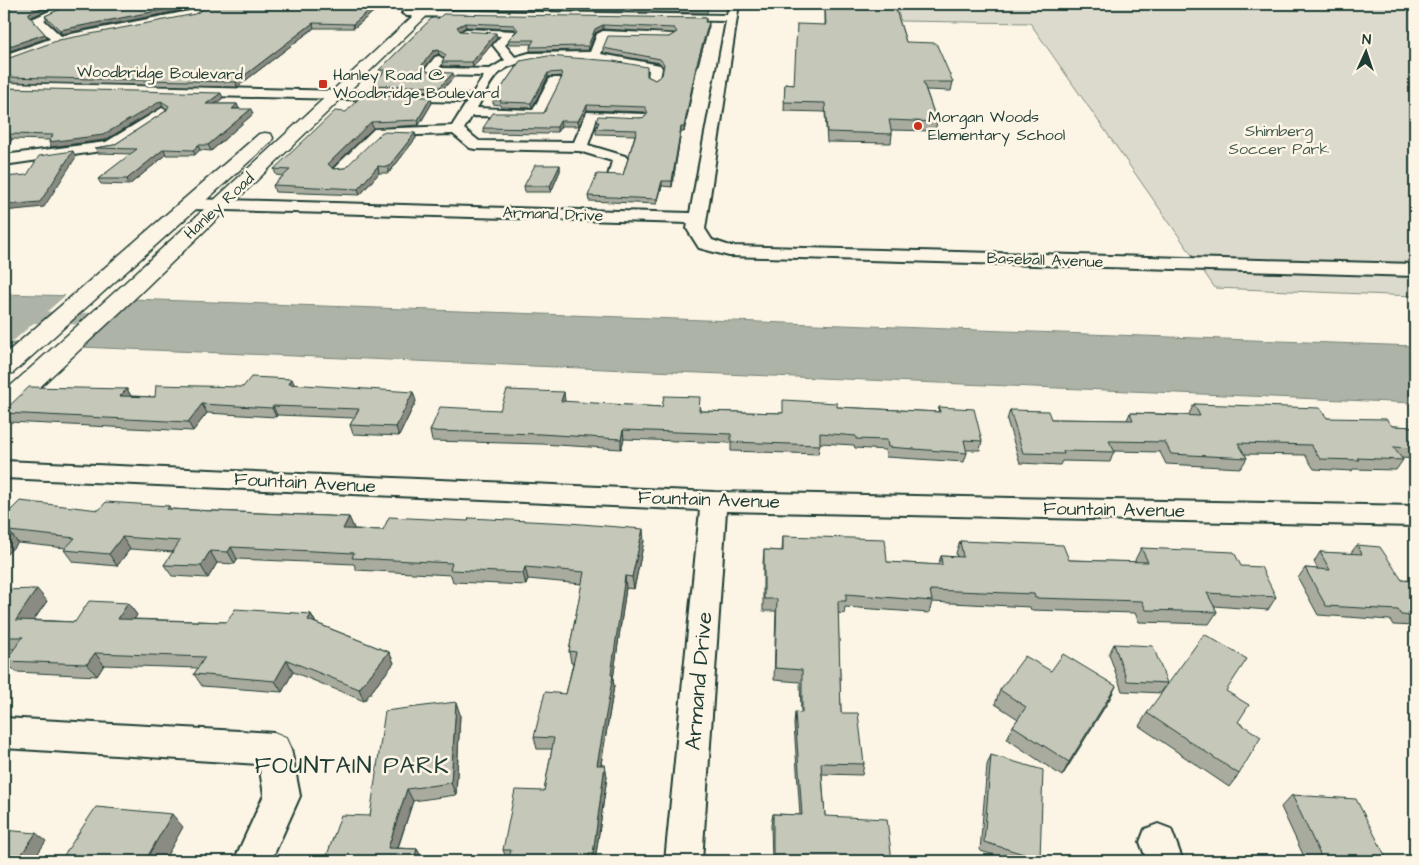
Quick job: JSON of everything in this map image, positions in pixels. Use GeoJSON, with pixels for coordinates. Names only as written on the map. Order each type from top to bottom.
{"type":"FeatureCollection","features":[{"type":"Feature","properties":{"kind":"main road"},"geometry":{"type":"LineString","coordinates":[[375,40],[420,8]]}},
{"type":"Feature","properties":{"kind":"main road","name":"Hanley Road"},"geometry":{"type":"LineString","coordinates":[[4,406],[221,204],[324,91],[420,8]]}},
{"type":"Feature","properties":{"kind":"main road","name":"Hanley Road"},"geometry":{"type":"LineString","coordinates":[[4,368],[279,126]]}},
{"type":"Feature","properties":{"kind":"street"},"geometry":{"type":"LineString","coordinates":[[58,40],[37,19],[73,4]]}},
{"type":"Feature","properties":{"kind":"street"},"geometry":{"type":"LineString","coordinates":[[4,58],[16,52],[58,40],[192,14],[212,4]]}},
{"type":"Feature","properties":{"kind":"street"},"geometry":{"type":"LineString","coordinates":[[698,218],[734,4]]}},
{"type":"Feature","properties":{"kind":"street"},"geometry":{"type":"LineString","coordinates":[[420,8],[732,18]]}},
{"type":"Feature","properties":{"kind":"street"},"geometry":{"type":"LineString","coordinates":[[466,32],[511,33],[499,45],[512,60]]}},
{"type":"Feature","properties":{"kind":"street"},"geometry":{"type":"LineString","coordinates":[[594,56],[603,34],[669,36]]}},
{"type":"Feature","properties":{"kind":"street"},"geometry":{"type":"LineString","coordinates":[[456,130],[492,73],[512,60],[529,57],[594,56],[656,68],[654,79]]}},
{"type":"Feature","properties":{"kind":"street"},"geometry":{"type":"LineString","coordinates":[[439,60],[430,72],[492,73]]}},
{"type":"Feature","properties":{"kind":"street"},"geometry":{"type":"LineString","coordinates":[[324,91],[471,105],[538,114],[555,81]]}},
{"type":"Feature","properties":{"kind":"street","name":"Woodbridge Boulevard"},"geometry":{"type":"LineString","coordinates":[[4,87],[324,91]]}},
{"type":"Feature","properties":{"kind":"street","name":"Woodbridge Boulevard"},"geometry":{"type":"LineString","coordinates":[[4,95],[324,91]]}},
{"type":"Feature","properties":{"kind":"street"},"geometry":{"type":"LineString","coordinates":[[4,160],[110,146],[162,112]]}},
{"type":"Feature","properties":{"kind":"street"},"geometry":{"type":"LineString","coordinates":[[580,147],[592,115],[640,117]]}},
{"type":"Feature","properties":{"kind":"street"},"geometry":{"type":"LineString","coordinates":[[340,170],[379,132],[456,130],[475,145],[580,147],[620,159],[616,176]]}},
{"type":"Feature","properties":{"kind":"street","name":"Armand Drive"},"geometry":{"type":"LineString","coordinates":[[190,204],[698,218]]}},
{"type":"Feature","properties":{"kind":"street","name":"Baseball Avenue"},"geometry":{"type":"LineString","coordinates":[[698,218],[696,230],[705,244],[729,251],[1415,270]]}},
{"type":"Feature","properties":{"kind":"street","name":"Fountain Avenue"},"geometry":{"type":"LineString","coordinates":[[4,469],[714,501],[1415,516]]}},
{"type":"Feature","properties":{"kind":"street","name":"Armand Drive"},"geometry":{"type":"LineString","coordinates":[[683,861],[714,501]]}},
{"type":"Feature","properties":{"kind":"street"},"geometry":{"type":"LineString","coordinates":[[4,733],[274,749],[282,796],[252,861]]}},
{"type":"Feature","properties":{"kind":"green space","name":"Shimberg Soccer Park"},"geometry":{"type":"Polygon","coordinates":[[[895,4],[1407,4],[1415,7],[1415,296],[1215,288],[1030,23],[901,21],[895,4]]]}},
{"type":"Feature","properties":{"kind":"shaded area"},"geometry":{"type":"Polygon","coordinates":[[[4,294],[74,296],[19,345],[4,344],[4,294]]]}},
{"type":"Feature","properties":{"kind":"shaded area"},"geometry":{"type":"Polygon","coordinates":[[[131,299],[1415,346],[1415,403],[80,347],[131,299]]]}},
{"type":"Feature","properties":{"kind":"pier"},"geometry":{"type":"Polygon","coordinates":[[[67,294],[75,294],[25,343],[12,342],[67,294]]]}},
{"type":"Feature","properties":{"kind":"building"},"geometry":{"type":"Polygon","coordinates":[[[4,4],[50,4],[29,13],[29,16],[45,34],[4,48],[4,4]]]}},
{"type":"Feature","properties":{"kind":"building"},"geometry":{"type":"Polygon","coordinates":[[[71,4],[190,4],[60,30],[45,16],[71,4]]]}},
{"type":"Feature","properties":{"kind":"building"},"geometry":{"type":"Polygon","coordinates":[[[212,4],[377,4],[353,24],[313,23],[236,82],[4,77],[4,60],[59,40],[195,14],[212,4]]]}},
{"type":"Feature","properties":{"kind":"building"},"geometry":{"type":"Polygon","coordinates":[[[453,4],[708,4],[707,8],[453,4]]]}},
{"type":"Feature","properties":{"kind":"building"},"geometry":{"type":"Polygon","coordinates":[[[870,4],[894,4],[906,42],[936,43],[953,82],[923,82],[937,122],[889,120],[892,134],[827,132],[825,103],[784,102],[785,84],[794,85],[797,24],[826,25],[825,8],[872,9],[870,4]]]}},
{"type":"Feature","properties":{"kind":"building"},"geometry":{"type":"Polygon","coordinates":[[[443,14],[706,18],[705,22],[709,22],[696,67],[684,127],[681,127],[672,181],[662,181],[657,199],[588,196],[597,174],[623,175],[637,130],[596,129],[599,122],[596,122],[598,116],[640,118],[645,117],[648,113],[645,107],[587,105],[578,121],[560,121],[557,127],[548,127],[547,129],[483,128],[493,113],[544,113],[562,77],[561,72],[548,73],[531,103],[493,100],[520,61],[548,56],[613,61],[647,67],[647,76],[655,80],[662,75],[664,64],[660,59],[603,48],[608,36],[669,37],[677,32],[674,28],[603,25],[595,29],[588,46],[530,47],[534,40],[508,40],[518,30],[514,25],[465,23],[457,27],[460,31],[496,33],[472,62],[442,62],[446,55],[438,50],[433,51],[422,65],[422,68],[429,72],[453,73],[440,87],[372,85],[386,70],[379,70],[432,18],[439,18],[443,14]]]}},
{"type":"Feature","properties":{"kind":"building"},"geometry":{"type":"Polygon","coordinates":[[[4,88],[221,93],[206,104],[237,104],[232,109],[251,109],[208,145],[198,145],[193,150],[164,149],[127,179],[98,179],[137,149],[95,148],[114,145],[166,111],[169,106],[161,101],[103,135],[49,142],[53,135],[9,134],[4,145],[4,88]]]}},
{"type":"Feature","properties":{"kind":"building"},"geometry":{"type":"Polygon","coordinates":[[[361,96],[431,97],[418,120],[371,122],[328,164],[333,169],[345,168],[382,132],[415,133],[388,167],[378,166],[358,189],[273,185],[290,170],[274,169],[335,111],[346,112],[361,96]]]}},
{"type":"Feature","properties":{"kind":"building"},"geometry":{"type":"Polygon","coordinates":[[[73,151],[40,202],[4,205],[4,177],[27,175],[39,156],[73,151]]]}},
{"type":"Feature","properties":{"kind":"building"},"geometry":{"type":"Polygon","coordinates":[[[535,165],[560,165],[550,186],[524,186],[535,165]]]}},
{"type":"Feature","properties":{"kind":"building"},"geometry":{"type":"Polygon","coordinates":[[[251,377],[292,379],[289,384],[413,392],[396,427],[350,425],[359,409],[273,406],[272,408],[202,404],[188,422],[4,413],[29,387],[127,389],[120,396],[155,397],[156,385],[243,387],[251,377]]]}},
{"type":"Feature","properties":{"kind":"building"},"geometry":{"type":"Polygon","coordinates":[[[507,390],[564,392],[561,401],[662,407],[664,396],[700,397],[699,411],[783,413],[783,400],[837,403],[837,407],[940,412],[939,407],[974,409],[982,441],[964,440],[967,453],[888,447],[887,440],[856,439],[856,436],[820,433],[820,445],[731,442],[731,434],[623,430],[621,439],[540,434],[430,431],[440,407],[500,410],[507,390]]]}},
{"type":"Feature","properties":{"kind":"building"},"geometry":{"type":"Polygon","coordinates":[[[1194,404],[1320,408],[1327,418],[1386,419],[1392,426],[1415,427],[1415,448],[1393,447],[1403,460],[1320,459],[1311,445],[1238,443],[1247,458],[1171,454],[1165,442],[1109,441],[1115,452],[1063,451],[1064,454],[1023,453],[1010,410],[1048,411],[1051,419],[1133,420],[1130,413],[1200,416],[1194,404]]]}},
{"type":"Feature","properties":{"kind":"building"},"geometry":{"type":"Polygon","coordinates":[[[20,501],[99,510],[106,502],[169,506],[167,509],[349,517],[343,529],[383,530],[389,517],[468,521],[469,518],[643,529],[632,577],[625,576],[611,675],[613,675],[597,765],[605,765],[593,854],[589,854],[588,861],[508,861],[511,850],[503,850],[515,790],[544,791],[554,738],[534,737],[545,692],[566,694],[576,652],[569,651],[584,572],[525,567],[523,573],[450,570],[452,563],[352,558],[354,553],[231,547],[228,552],[210,551],[201,566],[164,565],[180,541],[122,537],[109,554],[64,550],[75,538],[9,531],[4,536],[4,517],[20,501]]]}},
{"type":"Feature","properties":{"kind":"building"},"geometry":{"type":"Polygon","coordinates":[[[783,536],[885,539],[887,562],[942,565],[941,556],[963,557],[960,541],[1063,545],[1069,560],[1148,562],[1141,548],[1234,552],[1241,566],[1261,567],[1276,597],[1207,593],[1217,612],[1146,610],[1142,601],[1035,598],[1034,594],[930,590],[932,601],[846,594],[846,601],[838,601],[841,713],[858,713],[864,764],[821,763],[825,816],[887,819],[892,861],[773,861],[773,814],[802,815],[795,712],[802,713],[802,670],[775,668],[777,599],[764,599],[764,550],[783,551],[783,536]]]}},
{"type":"Feature","properties":{"kind":"building"},"geometry":{"type":"Polygon","coordinates":[[[1357,545],[1380,547],[1402,580],[1415,581],[1415,616],[1401,615],[1398,610],[1326,606],[1305,568],[1330,570],[1320,552],[1362,554],[1357,545]]]}},
{"type":"Feature","properties":{"kind":"building"},"geometry":{"type":"Polygon","coordinates":[[[37,589],[16,620],[75,622],[89,601],[128,603],[118,619],[227,622],[235,609],[311,614],[308,620],[389,652],[359,689],[287,660],[275,681],[194,674],[205,657],[95,653],[87,664],[5,661],[23,637],[4,637],[4,590],[37,589]]]}},
{"type":"Feature","properties":{"kind":"building"},"geometry":{"type":"Polygon","coordinates":[[[1204,634],[1247,659],[1226,691],[1249,705],[1238,722],[1261,737],[1239,774],[1147,713],[1204,634]]]}},
{"type":"Feature","properties":{"kind":"building"},"geometry":{"type":"Polygon","coordinates":[[[1114,644],[1153,646],[1167,683],[1127,681],[1114,644]]]}},
{"type":"Feature","properties":{"kind":"building"},"geometry":{"type":"Polygon","coordinates":[[[1063,654],[1116,686],[1069,762],[1013,726],[1026,707],[1000,690],[1025,656],[1051,671],[1063,654]]]}},
{"type":"Feature","properties":{"kind":"building"},"geometry":{"type":"Polygon","coordinates":[[[456,702],[451,783],[407,789],[388,848],[417,849],[413,861],[325,861],[341,815],[370,816],[385,711],[456,702]]]}},
{"type":"Feature","properties":{"kind":"building"},"geometry":{"type":"Polygon","coordinates":[[[991,755],[1043,770],[1040,859],[984,842],[991,755]]]}},
{"type":"Feature","properties":{"kind":"building"},"geometry":{"type":"Polygon","coordinates":[[[1292,795],[1356,799],[1388,861],[1323,861],[1292,795]]]}},
{"type":"Feature","properties":{"kind":"building"},"geometry":{"type":"Polygon","coordinates":[[[96,807],[172,814],[145,861],[60,861],[96,807]]]}},
{"type":"Feature","properties":{"kind":"building"},"geometry":{"type":"Polygon","coordinates":[[[4,830],[36,833],[17,861],[4,861],[4,830]]]}},
{"type":"Feature","properties":{"kind":"waterway"},"geometry":{"type":"LineString","coordinates":[[4,316],[119,320]]}},
{"type":"Feature","properties":{"kind":"place","name":"Hanley Road @ Woodbridge Boulevard"},"geometry":{"type":"Point","coordinates":[323,84]}},
{"type":"Feature","properties":{"kind":"place","name":"Morgan Woods Elementary School"},"geometry":{"type":"Point","coordinates":[918,126]}},
{"type":"Feature","properties":{"kind":"district","name":"FOUNTAIN PARK"},"geometry":{"type":"Point","coordinates":[352,766]}}]}
